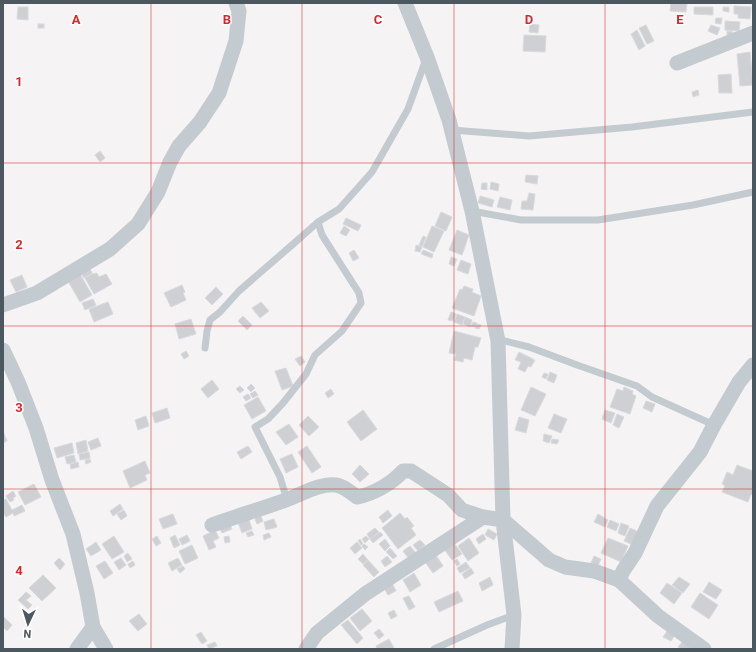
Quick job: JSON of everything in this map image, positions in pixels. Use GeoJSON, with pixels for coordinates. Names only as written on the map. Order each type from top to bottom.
{"type":"FeatureCollection","features":[{"type":"Feature","properties":{"kind":"street"},"geometry":{"type":"LineString","coordinates":[[3,304],[37,293],[110,249],[138,224],[158,192],[170,162],[180,146],[200,122],[220,93],[236,41],[239,11],[236,3]]}},
{"type":"Feature","properties":{"kind":"street"},"geometry":{"type":"LineString","coordinates":[[405,3],[427,57],[451,130],[472,211],[498,341],[503,520],[514,615],[512,649]]}},
{"type":"Feature","properties":{"kind":"street"},"geometry":{"type":"LineString","coordinates":[[676,63],[753,33]]}},
{"type":"Feature","properties":{"kind":"street"},"geometry":{"type":"LineString","coordinates":[[3,350],[34,421],[52,480],[73,534],[87,593],[93,627],[106,649]]}},
{"type":"Feature","properties":{"kind":"street"},"geometry":{"type":"LineString","coordinates":[[620,580],[623,571],[635,553],[657,506],[700,452],[738,382],[753,365]]}},
{"type":"Feature","properties":{"kind":"street"},"geometry":{"type":"LineString","coordinates":[[212,525],[312,490],[336,485],[342,487],[357,497],[366,495],[398,476],[403,471],[412,471],[448,495],[462,510],[483,517],[503,520],[549,560],[565,567],[594,571],[620,580],[658,616],[704,649]]}},
{"type":"Feature","properties":{"kind":"street"},"geometry":{"type":"LineString","coordinates":[[306,649],[317,633],[366,594],[483,517]]}},
{"type":"Feature","properties":{"kind":"street"},"geometry":{"type":"LineString","coordinates":[[77,649],[93,627]]}},
{"type":"Feature","properties":{"kind":"lane"},"geometry":{"type":"LineString","coordinates":[[205,348],[210,320],[220,312],[238,291],[318,222],[339,209],[372,172],[408,109],[427,57]]}},
{"type":"Feature","properties":{"kind":"lane"},"geometry":{"type":"LineString","coordinates":[[451,130],[529,136],[632,127],[753,112]]}},
{"type":"Feature","properties":{"kind":"lane"},"geometry":{"type":"LineString","coordinates":[[472,211],[522,220],[598,220],[693,205],[753,192]]}},
{"type":"Feature","properties":{"kind":"lane"},"geometry":{"type":"LineString","coordinates":[[287,500],[280,477],[255,427],[268,419],[283,403],[306,374],[315,355],[342,331],[361,303],[359,293],[322,235],[318,222]]}},
{"type":"Feature","properties":{"kind":"lane"},"geometry":{"type":"LineString","coordinates":[[498,341],[505,341],[529,347],[597,373],[637,386],[652,397],[714,425]]}},
{"type":"Feature","properties":{"kind":"lane"},"geometry":{"type":"LineString","coordinates":[[434,649],[487,625],[514,615]]}},
{"type":"Feature","properties":{"kind":"building"},"geometry":{"type":"Polygon","coordinates":[[[671,3],[687,3],[686,12],[670,11],[671,3]]]}},
{"type":"Feature","properties":{"kind":"building"},"geometry":{"type":"Polygon","coordinates":[[[734,6],[751,7],[750,19],[738,18],[738,14],[734,14],[734,6]]]}},
{"type":"Feature","properties":{"kind":"building"},"geometry":{"type":"Polygon","coordinates":[[[18,7],[28,7],[28,20],[17,19],[18,7]]]}},
{"type":"Feature","properties":{"kind":"building"},"geometry":{"type":"Polygon","coordinates":[[[694,7],[713,7],[713,15],[694,14],[694,7]]]}},
{"type":"Feature","properties":{"kind":"building"},"geometry":{"type":"Polygon","coordinates":[[[723,7],[729,7],[729,12],[723,11],[723,7]]]}},
{"type":"Feature","properties":{"kind":"building"},"geometry":{"type":"Polygon","coordinates":[[[716,18],[722,18],[721,24],[715,23],[716,18]]]}},
{"type":"Feature","properties":{"kind":"building"},"geometry":{"type":"Polygon","coordinates":[[[725,21],[740,22],[739,31],[725,30],[725,21]]]}},
{"type":"Feature","properties":{"kind":"building"},"geometry":{"type":"Polygon","coordinates":[[[38,24],[44,24],[44,28],[38,28],[38,24]]]}},
{"type":"Feature","properties":{"kind":"building"},"geometry":{"type":"Polygon","coordinates":[[[530,24],[539,25],[538,33],[529,32],[530,24]]]}},
{"type":"Feature","properties":{"kind":"building"},"geometry":{"type":"Polygon","coordinates":[[[646,25],[654,41],[647,44],[639,28],[646,25]]]}},
{"type":"Feature","properties":{"kind":"building"},"geometry":{"type":"Polygon","coordinates":[[[711,25],[720,28],[717,35],[708,31],[711,25]]]}},
{"type":"Feature","properties":{"kind":"building"},"geometry":{"type":"Polygon","coordinates":[[[637,30],[645,46],[639,50],[631,34],[637,30]]]}},
{"type":"Feature","properties":{"kind":"building"},"geometry":{"type":"Polygon","coordinates":[[[727,31],[733,32],[732,37],[727,36],[727,31]]]}},
{"type":"Feature","properties":{"kind":"building"},"geometry":{"type":"Polygon","coordinates":[[[524,35],[546,36],[545,52],[523,51],[524,35]]]}},
{"type":"Feature","properties":{"kind":"building"},"geometry":{"type":"Polygon","coordinates":[[[750,52],[753,85],[740,86],[737,54],[750,52]]]}},
{"type":"Feature","properties":{"kind":"building"},"geometry":{"type":"Polygon","coordinates":[[[731,74],[732,93],[719,93],[718,75],[731,74]]]}},
{"type":"Feature","properties":{"kind":"building"},"geometry":{"type":"Polygon","coordinates":[[[698,90],[699,95],[693,97],[692,92],[698,90]]]}},
{"type":"Feature","properties":{"kind":"building"},"geometry":{"type":"Polygon","coordinates":[[[100,151],[105,158],[100,162],[95,155],[100,151]]]}},
{"type":"Feature","properties":{"kind":"building"},"geometry":{"type":"Polygon","coordinates":[[[526,175],[538,176],[537,184],[525,182],[526,175]]]}},
{"type":"Feature","properties":{"kind":"building"},"geometry":{"type":"Polygon","coordinates":[[[491,182],[499,184],[498,191],[490,189],[491,182]]]}},
{"type":"Feature","properties":{"kind":"building"},"geometry":{"type":"Polygon","coordinates":[[[482,183],[487,183],[487,190],[481,189],[482,183]]]}},
{"type":"Feature","properties":{"kind":"building"},"geometry":{"type":"Polygon","coordinates":[[[529,193],[535,194],[533,210],[521,209],[522,201],[527,201],[529,193]]]}},
{"type":"Feature","properties":{"kind":"building"},"geometry":{"type":"Polygon","coordinates":[[[480,196],[494,200],[492,207],[478,203],[480,196]]]}},
{"type":"Feature","properties":{"kind":"building"},"geometry":{"type":"Polygon","coordinates":[[[500,197],[512,200],[510,210],[497,207],[500,197]]]}},
{"type":"Feature","properties":{"kind":"building"},"geometry":{"type":"Polygon","coordinates":[[[441,212],[452,217],[446,231],[435,226],[441,212]]]}},
{"type":"Feature","properties":{"kind":"building"},"geometry":{"type":"Polygon","coordinates":[[[346,218],[361,225],[358,231],[343,224],[346,218]]]}},
{"type":"Feature","properties":{"kind":"building"},"geometry":{"type":"Polygon","coordinates":[[[344,226],[350,230],[346,236],[340,233],[344,226]]]}},
{"type":"Feature","properties":{"kind":"building"},"geometry":{"type":"Polygon","coordinates":[[[432,226],[444,231],[434,252],[423,247],[432,226]]]}},
{"type":"Feature","properties":{"kind":"building"},"geometry":{"type":"Polygon","coordinates":[[[457,230],[469,235],[462,255],[449,250],[457,230]]]}},
{"type":"Feature","properties":{"kind":"building"},"geometry":{"type":"Polygon","coordinates":[[[423,236],[426,237],[422,247],[419,245],[423,236]]]}},
{"type":"Feature","properties":{"kind":"building"},"geometry":{"type":"Polygon","coordinates":[[[416,245],[422,247],[420,252],[415,251],[416,245]]]}},
{"type":"Feature","properties":{"kind":"building"},"geometry":{"type":"Polygon","coordinates":[[[354,250],[359,258],[353,261],[349,253],[354,250]]]}},
{"type":"Feature","properties":{"kind":"building"},"geometry":{"type":"Polygon","coordinates":[[[423,250],[433,254],[432,258],[421,254],[423,250]]]}},
{"type":"Feature","properties":{"kind":"building"},"geometry":{"type":"Polygon","coordinates":[[[451,257],[457,259],[454,266],[449,264],[451,257]]]}},
{"type":"Feature","properties":{"kind":"building"},"geometry":{"type":"Polygon","coordinates":[[[461,260],[471,264],[468,274],[457,270],[461,260]]]}},
{"type":"Feature","properties":{"kind":"building"},"geometry":{"type":"Polygon","coordinates":[[[90,269],[92,273],[84,278],[81,273],[90,269]]]}},
{"type":"Feature","properties":{"kind":"building"},"geometry":{"type":"Polygon","coordinates":[[[93,273],[97,273],[99,277],[106,274],[112,284],[94,294],[85,278],[93,273]]]}},
{"type":"Feature","properties":{"kind":"building"},"geometry":{"type":"Polygon","coordinates":[[[80,274],[92,295],[80,302],[68,281],[80,274]]]}},
{"type":"Feature","properties":{"kind":"building"},"geometry":{"type":"Polygon","coordinates":[[[22,275],[27,287],[16,292],[10,280],[22,275]]]}},
{"type":"Feature","properties":{"kind":"building"},"geometry":{"type":"Polygon","coordinates":[[[182,285],[186,300],[171,307],[164,293],[182,285]]]}},
{"type":"Feature","properties":{"kind":"building"},"geometry":{"type":"Polygon","coordinates":[[[464,286],[473,289],[472,292],[481,296],[474,316],[452,308],[460,289],[462,290],[464,286]]]}},
{"type":"Feature","properties":{"kind":"building"},"geometry":{"type":"Polygon","coordinates":[[[216,287],[223,294],[212,305],[205,298],[216,287]]]}},
{"type":"Feature","properties":{"kind":"building"},"geometry":{"type":"Polygon","coordinates":[[[93,299],[96,305],[85,310],[82,303],[93,299]]]}},
{"type":"Feature","properties":{"kind":"building"},"geometry":{"type":"Polygon","coordinates":[[[108,302],[113,314],[94,322],[89,309],[108,302]]]}},
{"type":"Feature","properties":{"kind":"building"},"geometry":{"type":"Polygon","coordinates":[[[261,302],[269,311],[260,318],[252,308],[261,302]]]}},
{"type":"Feature","properties":{"kind":"building"},"geometry":{"type":"Polygon","coordinates":[[[451,312],[456,314],[453,321],[448,320],[451,312]]]}},
{"type":"Feature","properties":{"kind":"building"},"geometry":{"type":"Polygon","coordinates":[[[457,314],[465,317],[462,325],[454,322],[457,314]]]}},
{"type":"Feature","properties":{"kind":"building"},"geometry":{"type":"Polygon","coordinates":[[[243,316],[252,325],[247,330],[238,321],[243,316]]]}},
{"type":"Feature","properties":{"kind":"building"},"geometry":{"type":"Polygon","coordinates":[[[465,317],[472,320],[470,327],[463,324],[465,317]]]}},
{"type":"Feature","properties":{"kind":"building"},"geometry":{"type":"Polygon","coordinates":[[[191,319],[196,334],[179,339],[175,324],[191,319]]]}},
{"type":"Feature","properties":{"kind":"building"},"geometry":{"type":"Polygon","coordinates":[[[473,322],[477,323],[475,327],[471,326],[473,322]]]}},
{"type":"Feature","properties":{"kind":"building"},"geometry":{"type":"Polygon","coordinates":[[[477,324],[481,325],[479,329],[475,328],[477,324]]]}},
{"type":"Feature","properties":{"kind":"building"},"geometry":{"type":"Polygon","coordinates":[[[454,331],[481,338],[478,347],[475,347],[472,360],[464,358],[463,362],[454,360],[456,354],[449,353],[454,331]]]}},
{"type":"Feature","properties":{"kind":"building"},"geometry":{"type":"Polygon","coordinates":[[[186,351],[189,356],[184,359],[181,354],[186,351]]]}},
{"type":"Feature","properties":{"kind":"building"},"geometry":{"type":"Polygon","coordinates":[[[519,352],[535,360],[531,367],[528,366],[525,372],[518,369],[521,362],[515,360],[519,352]]]}},
{"type":"Feature","properties":{"kind":"building"},"geometry":{"type":"Polygon","coordinates":[[[301,356],[305,362],[300,366],[295,359],[301,356]]]}},
{"type":"Feature","properties":{"kind":"building"},"geometry":{"type":"Polygon","coordinates":[[[286,368],[293,386],[282,390],[275,371],[286,368]]]}},
{"type":"Feature","properties":{"kind":"building"},"geometry":{"type":"Polygon","coordinates":[[[550,372],[557,375],[554,383],[547,380],[550,372]]]}},
{"type":"Feature","properties":{"kind":"building"},"geometry":{"type":"Polygon","coordinates":[[[544,373],[548,374],[546,379],[542,377],[544,373]]]}},
{"type":"Feature","properties":{"kind":"building"},"geometry":{"type":"Polygon","coordinates":[[[212,380],[219,389],[208,398],[201,389],[212,380]]]}},
{"type":"Feature","properties":{"kind":"building"},"geometry":{"type":"Polygon","coordinates":[[[251,384],[255,388],[251,392],[247,388],[251,384]]]}},
{"type":"Feature","properties":{"kind":"building"},"geometry":{"type":"Polygon","coordinates":[[[240,386],[244,390],[240,393],[236,389],[240,386]]]}},
{"type":"Feature","properties":{"kind":"building"},"geometry":{"type":"Polygon","coordinates":[[[531,387],[546,394],[535,416],[521,410],[531,387]]]}},
{"type":"Feature","properties":{"kind":"building"},"geometry":{"type":"Polygon","coordinates":[[[624,387],[633,391],[632,394],[636,396],[630,414],[610,407],[617,389],[623,391],[624,387]]]}},
{"type":"Feature","properties":{"kind":"building"},"geometry":{"type":"Polygon","coordinates":[[[331,389],[334,394],[328,398],[325,393],[331,389]]]}},
{"type":"Feature","properties":{"kind":"building"},"geometry":{"type":"Polygon","coordinates":[[[255,391],[258,395],[253,398],[250,394],[255,391]]]}},
{"type":"Feature","properties":{"kind":"building"},"geometry":{"type":"Polygon","coordinates":[[[248,394],[251,398],[246,401],[243,397],[248,394]]]}},
{"type":"Feature","properties":{"kind":"building"},"geometry":{"type":"Polygon","coordinates":[[[258,397],[266,411],[252,419],[244,405],[258,397]]]}},
{"type":"Feature","properties":{"kind":"building"},"geometry":{"type":"Polygon","coordinates":[[[646,401],[655,404],[652,412],[643,408],[646,401]]]}},
{"type":"Feature","properties":{"kind":"building"},"geometry":{"type":"Polygon","coordinates":[[[167,408],[170,418],[155,423],[152,413],[167,408]]]}},
{"type":"Feature","properties":{"kind":"building"},"geometry":{"type":"Polygon","coordinates":[[[363,410],[377,429],[361,441],[347,422],[363,410]]]}},
{"type":"Feature","properties":{"kind":"building"},"geometry":{"type":"Polygon","coordinates":[[[605,410],[615,413],[611,423],[602,419],[605,410]]]}},
{"type":"Feature","properties":{"kind":"building"},"geometry":{"type":"Polygon","coordinates":[[[554,414],[567,419],[561,433],[548,428],[554,414]]]}},
{"type":"Feature","properties":{"kind":"building"},"geometry":{"type":"Polygon","coordinates":[[[617,414],[624,417],[619,428],[613,425],[617,414]]]}},
{"type":"Feature","properties":{"kind":"building"},"geometry":{"type":"Polygon","coordinates":[[[146,416],[149,426],[138,430],[135,420],[146,416]]]}},
{"type":"Feature","properties":{"kind":"building"},"geometry":{"type":"Polygon","coordinates":[[[308,416],[319,427],[309,436],[299,425],[308,416]]]}},
{"type":"Feature","properties":{"kind":"building"},"geometry":{"type":"Polygon","coordinates":[[[519,417],[529,420],[526,433],[515,430],[519,417]]]}},
{"type":"Feature","properties":{"kind":"building"},"geometry":{"type":"Polygon","coordinates":[[[289,424],[298,437],[286,445],[276,432],[289,424]]]}},
{"type":"Feature","properties":{"kind":"building"},"geometry":{"type":"Polygon","coordinates":[[[3,431],[7,441],[3,443],[3,431]]]}},
{"type":"Feature","properties":{"kind":"building"},"geometry":{"type":"Polygon","coordinates":[[[544,434],[552,436],[549,443],[543,441],[544,434]]]}},
{"type":"Feature","properties":{"kind":"building"},"geometry":{"type":"Polygon","coordinates":[[[98,438],[101,446],[91,450],[88,442],[98,438]]]}},
{"type":"Feature","properties":{"kind":"building"},"geometry":{"type":"Polygon","coordinates":[[[552,439],[559,440],[557,444],[551,443],[552,439]]]}},
{"type":"Feature","properties":{"kind":"building"},"geometry":{"type":"Polygon","coordinates":[[[86,440],[88,451],[78,454],[76,443],[86,440]]]}},
{"type":"Feature","properties":{"kind":"building"},"geometry":{"type":"Polygon","coordinates":[[[72,443],[74,453],[57,458],[54,448],[72,443]]]}},
{"type":"Feature","properties":{"kind":"building"},"geometry":{"type":"Polygon","coordinates":[[[248,446],[252,452],[241,459],[237,452],[248,446]]]}},
{"type":"Feature","properties":{"kind":"building"},"geometry":{"type":"Polygon","coordinates":[[[307,446],[321,467],[312,473],[298,452],[307,446]]]}},
{"type":"Feature","properties":{"kind":"building"},"geometry":{"type":"Polygon","coordinates":[[[89,452],[90,458],[80,460],[79,454],[89,452]]]}},
{"type":"Feature","properties":{"kind":"building"},"geometry":{"type":"Polygon","coordinates":[[[292,454],[298,467],[286,473],[280,459],[292,454]]]}},
{"type":"Feature","properties":{"kind":"building"},"geometry":{"type":"Polygon","coordinates":[[[74,455],[76,462],[67,464],[65,457],[74,455]]]}},
{"type":"Feature","properties":{"kind":"building"},"geometry":{"type":"Polygon","coordinates":[[[90,459],[91,462],[86,464],[85,460],[90,459]]]}},
{"type":"Feature","properties":{"kind":"building"},"geometry":{"type":"Polygon","coordinates":[[[145,461],[150,473],[145,475],[147,480],[130,488],[123,471],[145,461]]]}},
{"type":"Feature","properties":{"kind":"building"},"geometry":{"type":"Polygon","coordinates":[[[78,462],[79,467],[71,469],[70,464],[78,462]]]}},
{"type":"Feature","properties":{"kind":"building"},"geometry":{"type":"Polygon","coordinates":[[[360,465],[369,474],[360,482],[352,474],[360,465]]]}},
{"type":"Feature","properties":{"kind":"building"},"geometry":{"type":"Polygon","coordinates":[[[737,465],[753,471],[753,495],[751,494],[748,502],[722,492],[725,486],[722,484],[727,472],[733,475],[737,465]]]}},
{"type":"Feature","properties":{"kind":"building"},"geometry":{"type":"Polygon","coordinates":[[[34,484],[41,497],[25,505],[18,492],[34,484]]]}},
{"type":"Feature","properties":{"kind":"building"},"geometry":{"type":"Polygon","coordinates":[[[13,491],[16,496],[13,498],[14,500],[10,502],[6,496],[13,491]]]}},
{"type":"Feature","properties":{"kind":"building"},"geometry":{"type":"Polygon","coordinates":[[[6,499],[12,510],[22,505],[25,511],[14,516],[13,513],[6,517],[3,512],[3,500],[6,499]]]}},
{"type":"Feature","properties":{"kind":"building"},"geometry":{"type":"Polygon","coordinates":[[[120,504],[123,509],[113,516],[110,511],[120,504]]]}},
{"type":"Feature","properties":{"kind":"building"},"geometry":{"type":"Polygon","coordinates":[[[124,510],[127,516],[121,520],[117,514],[124,510]]]}},
{"type":"Feature","properties":{"kind":"building"},"geometry":{"type":"Polygon","coordinates":[[[388,510],[392,516],[383,523],[379,517],[388,510]]]}},
{"type":"Feature","properties":{"kind":"building"},"geometry":{"type":"Polygon","coordinates":[[[400,513],[405,519],[407,517],[414,526],[411,528],[416,535],[398,549],[382,528],[400,513]]]}},
{"type":"Feature","properties":{"kind":"building"},"geometry":{"type":"Polygon","coordinates":[[[173,514],[177,524],[163,529],[159,519],[173,514]]]}},
{"type":"Feature","properties":{"kind":"building"},"geometry":{"type":"Polygon","coordinates":[[[260,514],[263,521],[257,524],[254,516],[260,514]]]}},
{"type":"Feature","properties":{"kind":"building"},"geometry":{"type":"Polygon","coordinates":[[[598,514],[608,520],[605,527],[594,522],[598,514]]]}},
{"type":"Feature","properties":{"kind":"building"},"geometry":{"type":"Polygon","coordinates":[[[248,516],[252,529],[242,533],[237,520],[248,516]]]}},
{"type":"Feature","properties":{"kind":"building"},"geometry":{"type":"Polygon","coordinates":[[[274,519],[277,527],[266,530],[264,522],[274,519]]]}},
{"type":"Feature","properties":{"kind":"building"},"geometry":{"type":"Polygon","coordinates":[[[610,520],[619,524],[616,531],[607,527],[610,520]]]}},
{"type":"Feature","properties":{"kind":"building"},"geometry":{"type":"Polygon","coordinates":[[[229,522],[232,529],[222,533],[219,527],[229,522]]]}},
{"type":"Feature","properties":{"kind":"building"},"geometry":{"type":"Polygon","coordinates":[[[621,523],[629,526],[625,536],[618,533],[621,523]]]}},
{"type":"Feature","properties":{"kind":"building"},"geometry":{"type":"Polygon","coordinates":[[[375,528],[379,532],[370,539],[367,534],[375,528]]]}},
{"type":"Feature","properties":{"kind":"building"},"geometry":{"type":"Polygon","coordinates":[[[630,528],[639,532],[633,545],[624,541],[630,528]]]}},
{"type":"Feature","properties":{"kind":"building"},"geometry":{"type":"Polygon","coordinates":[[[488,529],[497,534],[494,540],[485,535],[488,529]]]}},
{"type":"Feature","properties":{"kind":"building"},"geometry":{"type":"Polygon","coordinates":[[[215,530],[219,538],[213,541],[216,547],[209,550],[203,536],[215,530]]]}},
{"type":"Feature","properties":{"kind":"building"},"geometry":{"type":"Polygon","coordinates":[[[252,531],[254,535],[248,537],[246,533],[252,531]]]}},
{"type":"Feature","properties":{"kind":"building"},"geometry":{"type":"Polygon","coordinates":[[[380,532],[383,535],[373,543],[370,539],[380,532]]]}},
{"type":"Feature","properties":{"kind":"building"},"geometry":{"type":"Polygon","coordinates":[[[269,533],[271,537],[264,540],[263,535],[269,533]]]}},
{"type":"Feature","properties":{"kind":"building"},"geometry":{"type":"Polygon","coordinates":[[[483,534],[486,539],[479,544],[476,539],[483,534]]]}},
{"type":"Feature","properties":{"kind":"building"},"geometry":{"type":"Polygon","coordinates":[[[175,535],[180,545],[174,548],[170,538],[175,535]]]}},
{"type":"Feature","properties":{"kind":"building"},"geometry":{"type":"Polygon","coordinates":[[[187,535],[190,541],[182,545],[179,539],[187,535]]]}},
{"type":"Feature","properties":{"kind":"building"},"geometry":{"type":"Polygon","coordinates":[[[114,536],[124,552],[112,559],[102,544],[114,536]]]}},
{"type":"Feature","properties":{"kind":"building"},"geometry":{"type":"Polygon","coordinates":[[[157,536],[161,543],[156,546],[152,539],[157,536]]]}},
{"type":"Feature","properties":{"kind":"building"},"geometry":{"type":"Polygon","coordinates":[[[229,536],[230,542],[225,543],[224,537],[229,536]]]}},
{"type":"Feature","properties":{"kind":"building"},"geometry":{"type":"Polygon","coordinates":[[[366,536],[369,539],[365,543],[362,539],[366,536]]]}},
{"type":"Feature","properties":{"kind":"building"},"geometry":{"type":"Polygon","coordinates":[[[469,538],[479,553],[468,561],[458,546],[469,538]]]}},
{"type":"Feature","properties":{"kind":"building"},"geometry":{"type":"Polygon","coordinates":[[[608,538],[628,546],[621,562],[601,553],[608,538]]]}},
{"type":"Feature","properties":{"kind":"building"},"geometry":{"type":"Polygon","coordinates":[[[360,539],[363,544],[361,545],[358,541],[360,539]]]}},
{"type":"Feature","properties":{"kind":"building"},"geometry":{"type":"Polygon","coordinates":[[[385,539],[390,546],[385,551],[379,544],[385,539]]]}},
{"type":"Feature","properties":{"kind":"building"},"geometry":{"type":"Polygon","coordinates":[[[420,540],[425,545],[418,551],[413,545],[420,540]]]}},
{"type":"Feature","properties":{"kind":"building"},"geometry":{"type":"Polygon","coordinates":[[[96,542],[101,550],[91,556],[86,549],[96,542]]]}},
{"type":"Feature","properties":{"kind":"building"},"geometry":{"type":"Polygon","coordinates":[[[357,542],[362,548],[355,554],[350,548],[357,542]]]}},
{"type":"Feature","properties":{"kind":"building"},"geometry":{"type":"Polygon","coordinates":[[[454,543],[462,554],[452,560],[444,549],[454,543]]]}},
{"type":"Feature","properties":{"kind":"building"},"geometry":{"type":"Polygon","coordinates":[[[364,544],[368,547],[365,550],[362,546],[364,544]]]}},
{"type":"Feature","properties":{"kind":"building"},"geometry":{"type":"Polygon","coordinates":[[[192,545],[198,558],[185,564],[179,551],[192,545]]]}},
{"type":"Feature","properties":{"kind":"building"},"geometry":{"type":"Polygon","coordinates":[[[410,546],[416,553],[409,559],[403,551],[410,546]]]}},
{"type":"Feature","properties":{"kind":"building"},"geometry":{"type":"Polygon","coordinates":[[[390,548],[397,556],[393,559],[386,552],[390,548]]]}},
{"type":"Feature","properties":{"kind":"building"},"geometry":{"type":"Polygon","coordinates":[[[128,553],[132,559],[127,562],[124,556],[128,553]]]}},
{"type":"Feature","properties":{"kind":"building"},"geometry":{"type":"Polygon","coordinates":[[[363,554],[368,560],[363,564],[358,559],[363,554]]]}},
{"type":"Feature","properties":{"kind":"building"},"geometry":{"type":"Polygon","coordinates":[[[436,555],[443,566],[433,573],[425,562],[436,555]]]}},
{"type":"Feature","properties":{"kind":"building"},"geometry":{"type":"Polygon","coordinates":[[[387,556],[392,562],[385,567],[381,561],[387,556]]]}},
{"type":"Feature","properties":{"kind":"building"},"geometry":{"type":"Polygon","coordinates":[[[594,556],[601,559],[598,566],[591,563],[594,556]]]}},
{"type":"Feature","properties":{"kind":"building"},"geometry":{"type":"Polygon","coordinates":[[[59,558],[65,564],[60,570],[54,563],[59,558]]]}},
{"type":"Feature","properties":{"kind":"building"},"geometry":{"type":"Polygon","coordinates":[[[121,558],[126,565],[119,570],[114,562],[121,558]]]}},
{"type":"Feature","properties":{"kind":"building"},"geometry":{"type":"Polygon","coordinates":[[[178,558],[182,565],[172,571],[168,563],[178,558]]]}},
{"type":"Feature","properties":{"kind":"building"},"geometry":{"type":"Polygon","coordinates":[[[457,559],[460,564],[457,566],[454,561],[457,559]]]}},
{"type":"Feature","properties":{"kind":"building"},"geometry":{"type":"Polygon","coordinates":[[[368,560],[379,572],[374,577],[363,565],[368,560]]]}},
{"type":"Feature","properties":{"kind":"building"},"geometry":{"type":"Polygon","coordinates":[[[105,561],[113,573],[104,579],[96,566],[105,561]]]}},
{"type":"Feature","properties":{"kind":"building"},"geometry":{"type":"Polygon","coordinates":[[[133,561],[135,565],[130,568],[128,564],[133,561]]]}},
{"type":"Feature","properties":{"kind":"building"},"geometry":{"type":"Polygon","coordinates":[[[466,562],[470,568],[460,573],[457,568],[466,562]]]}},
{"type":"Feature","properties":{"kind":"building"},"geometry":{"type":"Polygon","coordinates":[[[183,566],[185,569],[180,573],[177,569],[183,566]]]}},
{"type":"Feature","properties":{"kind":"building"},"geometry":{"type":"Polygon","coordinates":[[[471,568],[474,573],[465,579],[462,574],[471,568]]]}},
{"type":"Feature","properties":{"kind":"building"},"geometry":{"type":"Polygon","coordinates":[[[414,573],[421,585],[410,592],[403,580],[414,573]]]}},
{"type":"Feature","properties":{"kind":"building"},"geometry":{"type":"Polygon","coordinates":[[[43,575],[56,588],[42,601],[29,588],[43,575]]]}},
{"type":"Feature","properties":{"kind":"building"},"geometry":{"type":"Polygon","coordinates":[[[490,577],[493,585],[482,591],[479,583],[490,577]]]}},
{"type":"Feature","properties":{"kind":"building"},"geometry":{"type":"Polygon","coordinates":[[[679,577],[690,584],[683,593],[672,585],[679,577]]]}},
{"type":"Feature","properties":{"kind":"building"},"geometry":{"type":"Polygon","coordinates":[[[709,582],[722,590],[716,599],[703,592],[709,582]]]}},
{"type":"Feature","properties":{"kind":"building"},"geometry":{"type":"Polygon","coordinates":[[[392,583],[396,591],[388,595],[384,588],[392,583]]]}},
{"type":"Feature","properties":{"kind":"building"},"geometry":{"type":"Polygon","coordinates":[[[667,583],[682,593],[674,604],[660,593],[667,583]]]}},
{"type":"Feature","properties":{"kind":"building"},"geometry":{"type":"Polygon","coordinates":[[[458,591],[463,601],[439,612],[434,602],[458,591]]]}},
{"type":"Feature","properties":{"kind":"building"},"geometry":{"type":"Polygon","coordinates":[[[26,592],[31,596],[26,600],[32,605],[28,609],[18,600],[26,592]]]}},
{"type":"Feature","properties":{"kind":"building"},"geometry":{"type":"Polygon","coordinates":[[[700,593],[718,605],[709,619],[691,607],[700,593]]]}},
{"type":"Feature","properties":{"kind":"building"},"geometry":{"type":"Polygon","coordinates":[[[409,596],[415,607],[409,610],[403,598],[409,596]]]}},
{"type":"Feature","properties":{"kind":"building"},"geometry":{"type":"Polygon","coordinates":[[[362,609],[372,621],[360,631],[350,618],[362,609]]]}},
{"type":"Feature","properties":{"kind":"building"},"geometry":{"type":"Polygon","coordinates":[[[394,610],[397,616],[391,619],[388,613],[394,610]]]}},
{"type":"Feature","properties":{"kind":"building"},"geometry":{"type":"Polygon","coordinates":[[[139,614],[147,624],[138,631],[129,621],[139,614]]]}},
{"type":"Feature","properties":{"kind":"building"},"geometry":{"type":"Polygon","coordinates":[[[3,616],[12,625],[7,631],[3,627],[3,616]]]}},
{"type":"Feature","properties":{"kind":"building"},"geometry":{"type":"Polygon","coordinates":[[[348,620],[363,638],[357,644],[341,625],[348,620]]]}},
{"type":"Feature","properties":{"kind":"building"},"geometry":{"type":"Polygon","coordinates":[[[379,629],[384,635],[379,639],[374,633],[379,629]]]}},
{"type":"Feature","properties":{"kind":"building"},"geometry":{"type":"Polygon","coordinates":[[[667,631],[675,635],[671,641],[663,637],[667,631]]]}},
{"type":"Feature","properties":{"kind":"building"},"geometry":{"type":"Polygon","coordinates":[[[201,632],[207,641],[202,644],[196,635],[201,632]]]}},
{"type":"Feature","properties":{"kind":"building"},"geometry":{"type":"Polygon","coordinates":[[[389,639],[394,648],[377,649],[376,646],[389,639]]]}},
{"type":"Feature","properties":{"kind":"building"},"geometry":{"type":"Polygon","coordinates":[[[683,641],[696,649],[681,649],[678,647],[683,641]]]}},
{"type":"Feature","properties":{"kind":"building"},"geometry":{"type":"Polygon","coordinates":[[[215,642],[217,646],[209,649],[207,645],[215,642]]]}}]}
